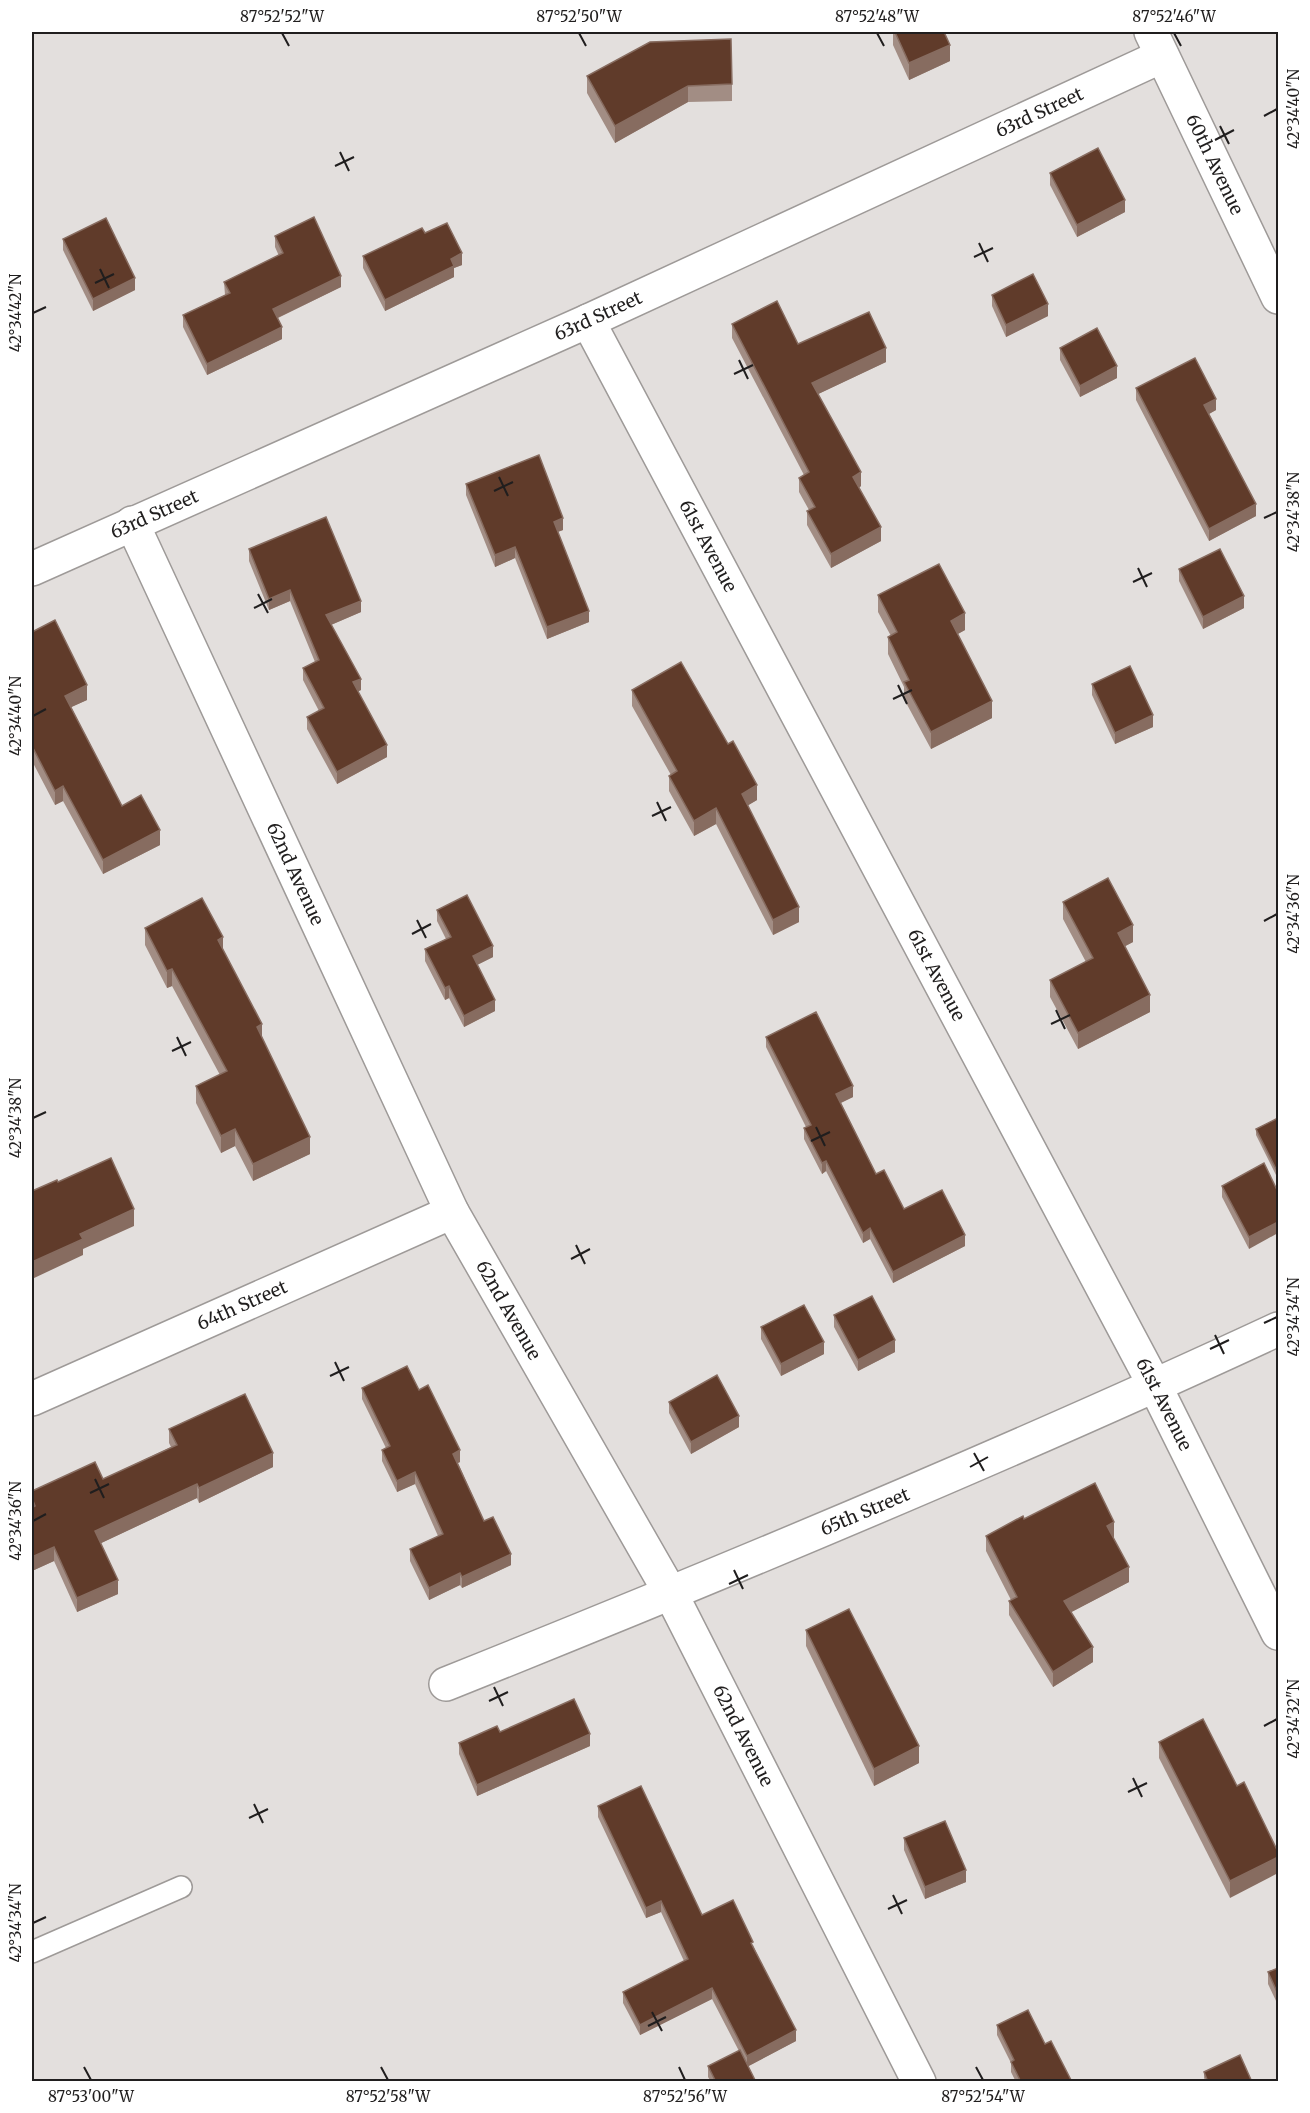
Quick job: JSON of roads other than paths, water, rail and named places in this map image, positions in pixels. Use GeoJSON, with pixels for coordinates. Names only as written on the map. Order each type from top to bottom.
{"type":"FeatureCollection","features":[{"type":"Feature","properties":{"kind":"street","name":"60th Avenue"},"geometry":{"type":"LineString","coordinates":[[1156,44],[1278,297]]}},
{"type":"Feature","properties":{"kind":"street","name":"63rd Street"},"geometry":{"type":"LineString","coordinates":[[32,569],[588,321],[1156,44]]}},
{"type":"Feature","properties":{"kind":"street","name":"61st Avenue"},"geometry":{"type":"LineString","coordinates":[[588,321],[1155,1386],[1278,1633]]}},
{"type":"Feature","properties":{"kind":"street","name":"62nd Avenue"},"geometry":{"type":"LineString","coordinates":[[132,523],[452,1212],[671,1594],[919,2082]]}},
{"type":"Feature","properties":{"kind":"street","name":"64th Street"},"geometry":{"type":"LineString","coordinates":[[32,1400],[452,1212]]}},
{"type":"Feature","properties":{"kind":"street","name":"65th Street"},"geometry":{"type":"LineString","coordinates":[[446,1684],[671,1594],[1155,1386],[1278,1329]]}},
{"type":"Feature","properties":{"kind":"lane"},"geometry":{"type":"LineString","coordinates":[[32,1952],[181,1887]]}}]}
